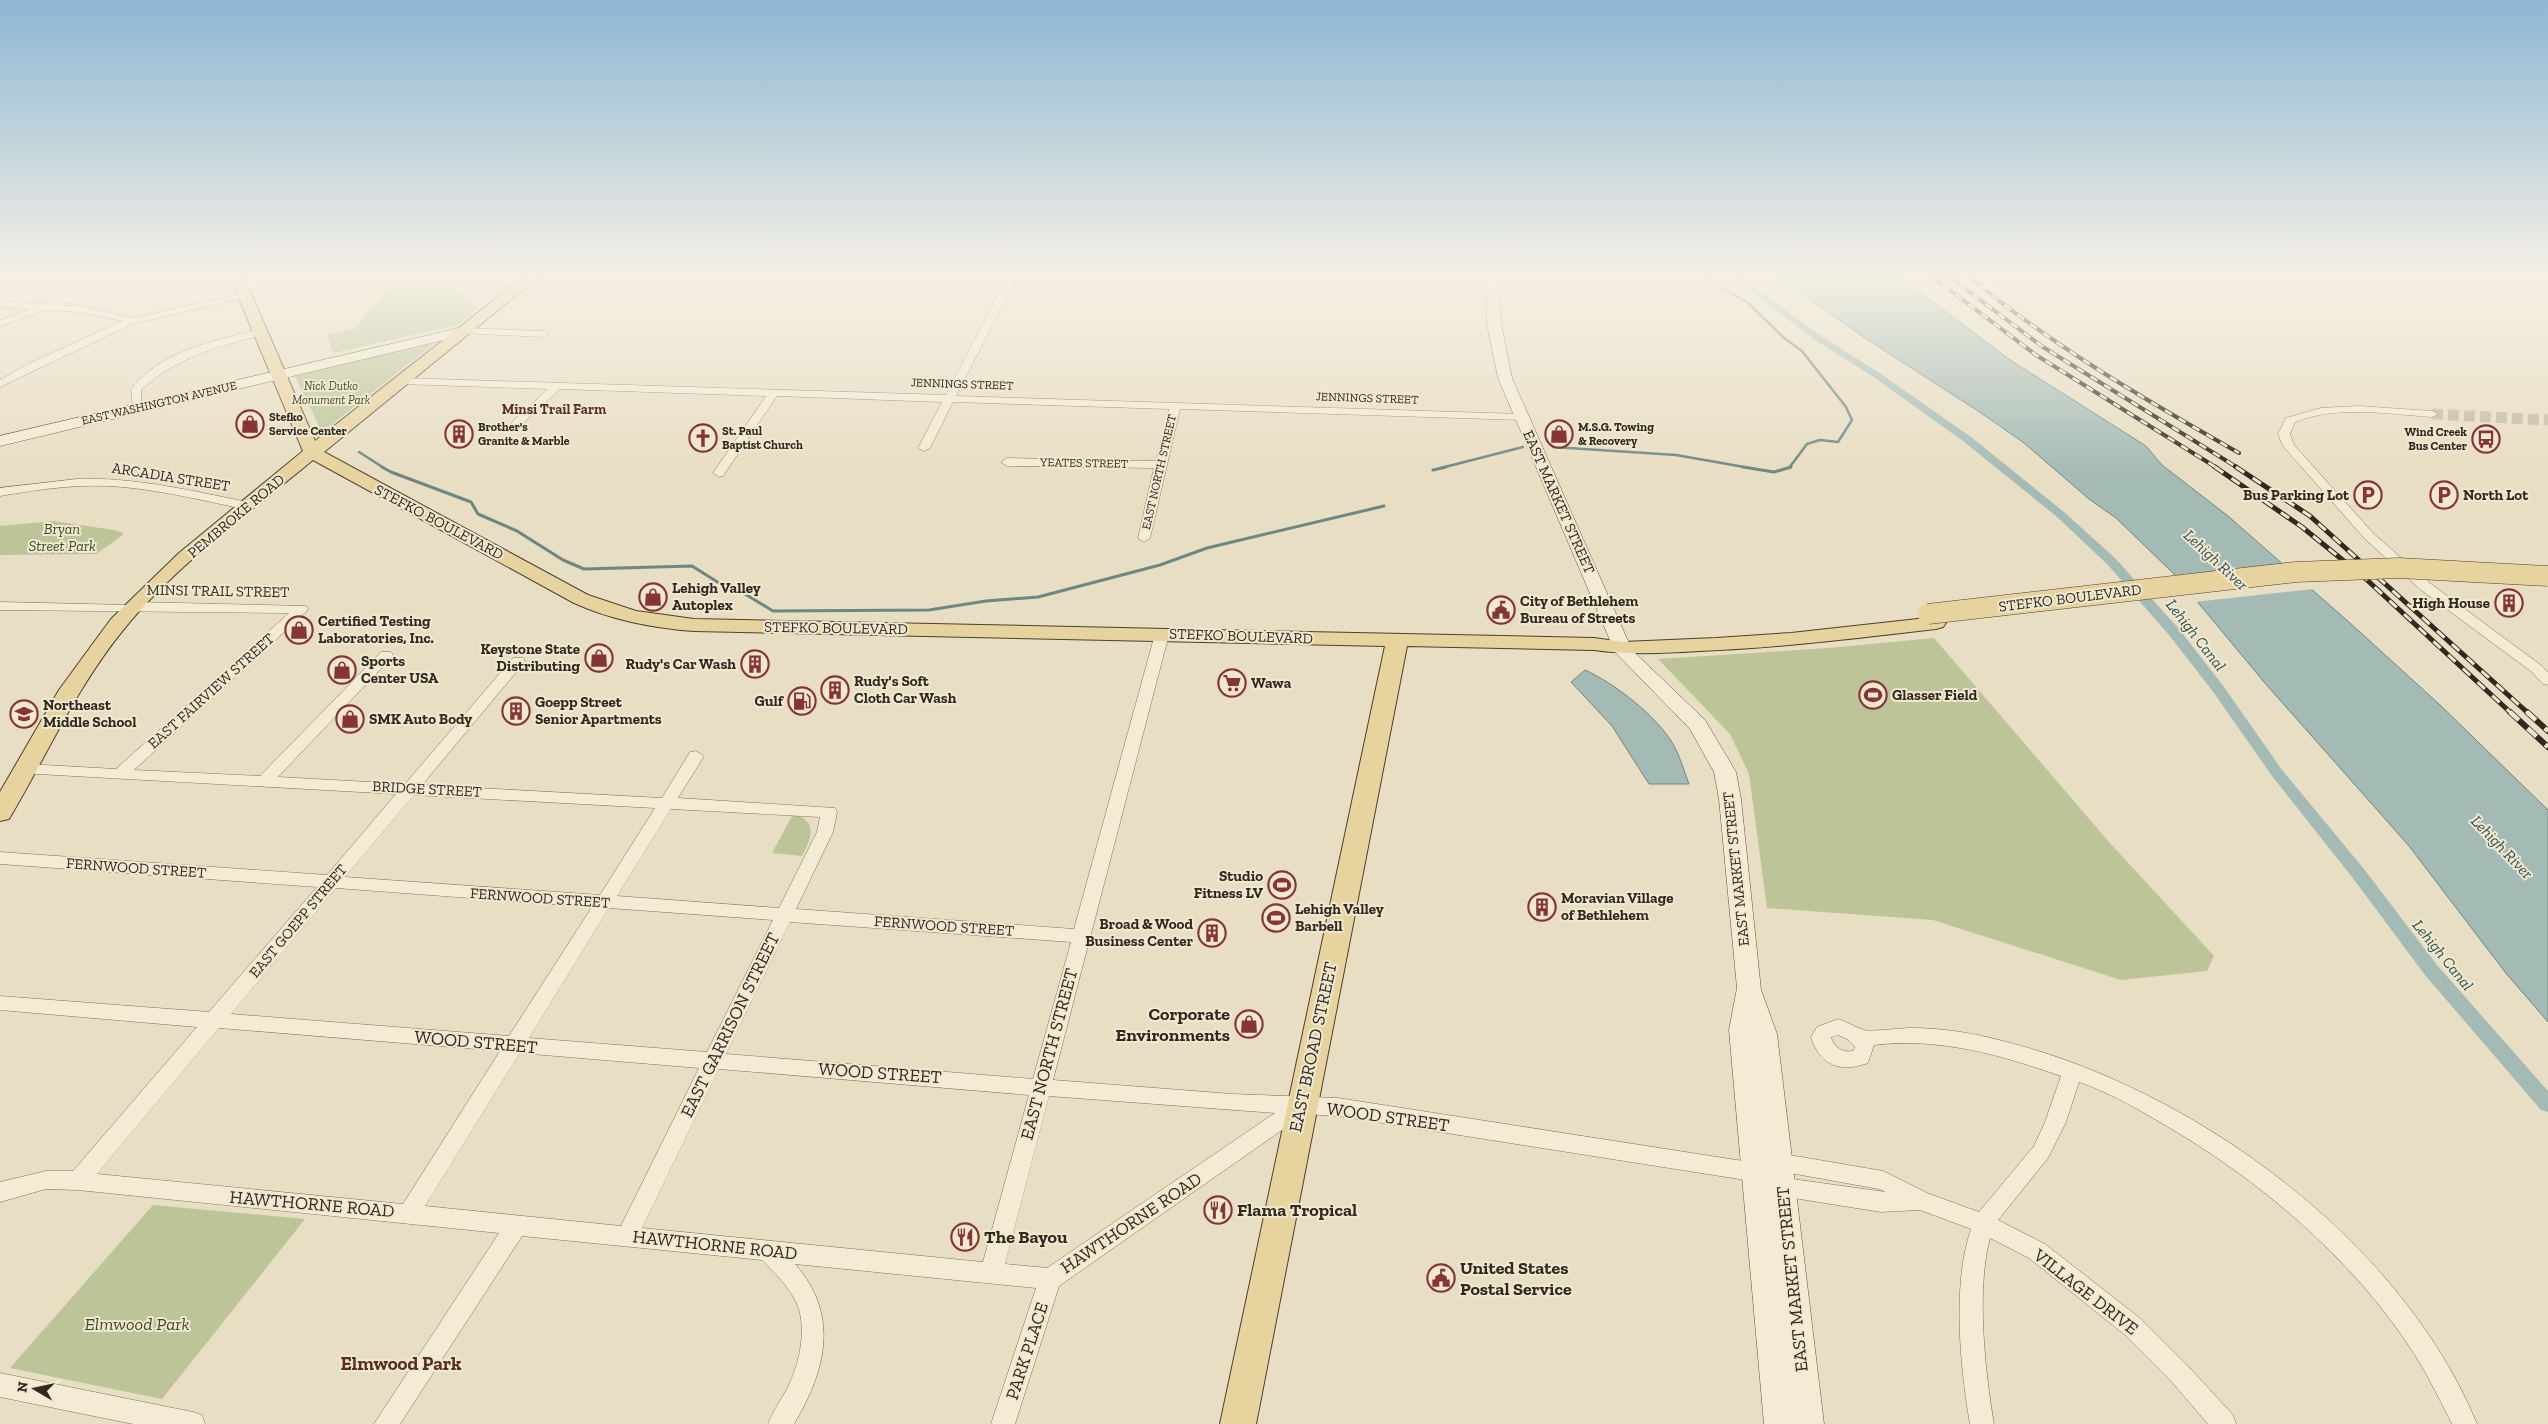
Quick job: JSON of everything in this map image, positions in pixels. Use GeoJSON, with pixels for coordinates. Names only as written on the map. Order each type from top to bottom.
{"type":"FeatureCollection","features":[{"type":"Feature","properties":{"kind":"main road"},"geometry":{"type":"LineString","coordinates":[[265,341],[312,452]]}},
{"type":"Feature","properties":{"kind":"main road","name":"PEMBROKE ROAD"},"geometry":{"type":"LineString","coordinates":[[0,812],[86,669],[132,608],[170,572],[312,452],[451,341]]}},
{"type":"Feature","properties":{"kind":"main road","name":"STEFKO BOULEVARD"},"geometry":{"type":"LineString","coordinates":[[312,452],[333,466],[580,599],[608,610],[639,618],[694,625],[1594,644],[1790,639],[1932,618],[2296,572],[2399,568],[2548,576]]}},
{"type":"Feature","properties":{"kind":"main road","name":"STEFKO BOULEVARD"},"geometry":{"type":"LineString","coordinates":[[1932,618],[2306,580],[2408,576],[2548,583]]}},
{"type":"Feature","properties":{"kind":"main road","name":"EAST BROAD STREET"},"geometry":{"type":"LineString","coordinates":[[1238,1424],[1300,1107],[1397,641]]}},
{"type":"Feature","properties":{"kind":"street"},"geometry":{"type":"LineString","coordinates":[[0,384],[30,367],[87,341]]}},
{"type":"Feature","properties":{"kind":"street"},"geometry":{"type":"LineString","coordinates":[[138,408],[136,390],[160,368],[201,349],[228,341]]}},
{"type":"Feature","properties":{"kind":"street","name":"EAST WASHINGTON AVENUE"},"geometry":{"type":"LineString","coordinates":[[0,441],[419,341]]}},
{"type":"Feature","properties":{"kind":"street"},"geometry":{"type":"LineString","coordinates":[[924,448],[979,341]]}},
{"type":"Feature","properties":{"kind":"street","name":"EAST MARKET STREET"},"geometry":{"type":"LineString","coordinates":[[1498,341],[1505,378],[1521,418],[1620,642],[1631,659],[1698,725],[1725,772],[1730,799],[1749,988],[1742,1030],[1772,1174],[1808,1424]]}},
{"type":"Feature","properties":{"kind":"street","name":"JENNINGS STREET"},"geometry":{"type":"LineString","coordinates":[[402,381],[951,397],[1521,418]]}},
{"type":"Feature","properties":{"kind":"street"},"geometry":{"type":"LineString","coordinates":[[513,427],[558,385]]}},
{"type":"Feature","properties":{"kind":"street"},"geometry":{"type":"LineString","coordinates":[[719,473],[774,392]]}},
{"type":"Feature","properties":{"kind":"street","name":"EAST NORTH STREET"},"geometry":{"type":"LineString","coordinates":[[1144,538],[1175,405]]}},
{"type":"Feature","properties":{"kind":"street"},"geometry":{"type":"LineString","coordinates":[[2432,414],[2336,410],[2314,412],[2290,420],[2284,434],[2289,446],[2369,536],[2426,587],[2537,669],[2548,681]]}},
{"type":"Feature","properties":{"kind":"street","name":"YEATES STREET"},"geometry":{"type":"LineString","coordinates":[[1007,462],[1162,465]]}},
{"type":"Feature","properties":{"kind":"street","name":"ARCADIA STREET"},"geometry":{"type":"LineString","coordinates":[[0,492],[56,484],[103,482],[136,485],[248,506]]}},
{"type":"Feature","properties":{"kind":"street","name":"MINSI TRAIL STREET"},"geometry":{"type":"LineString","coordinates":[[0,606],[301,610]]}},
{"type":"Feature","properties":{"kind":"street","name":"EAST FAIRVIEW STREET"},"geometry":{"type":"LineString","coordinates":[[121,773],[301,610]]}},
{"type":"Feature","properties":{"kind":"street","name":"EAST NORTH STREET"},"geometry":{"type":"LineString","coordinates":[[992,1271],[1162,634]]}},
{"type":"Feature","properties":{"kind":"street"},"geometry":{"type":"LineString","coordinates":[[265,781],[386,656]]}},
{"type":"Feature","properties":{"kind":"street","name":"EAST GOEPP STREET"},"geometry":{"type":"LineString","coordinates":[[78,1181],[518,660]]}},
{"type":"Feature","properties":{"kind":"street"},"geometry":{"type":"LineString","coordinates":[[409,1213],[696,756]]}},
{"type":"Feature","properties":{"kind":"street","name":"BRIDGE STREET"},"geometry":{"type":"LineString","coordinates":[[26,768],[829,812]]}},
{"type":"Feature","properties":{"kind":"street","name":"EAST GARRISON STREET"},"geometry":{"type":"LineString","coordinates":[[627,1236],[783,914],[826,832],[829,812]]}},
{"type":"Feature","properties":{"kind":"street","name":"FERNWOOD STREET"},"geometry":{"type":"LineString","coordinates":[[0,858],[1081,936]]}},
{"type":"Feature","properties":{"kind":"street","name":"WOOD STREET"},"geometry":{"type":"LineString","coordinates":[[0,1003],[1041,1088],[1300,1107],[1338,1108],[1772,1174]]}},
{"type":"Feature","properties":{"kind":"street"},"geometry":{"type":"LineString","coordinates":[[1861,1039],[1887,1034],[1948,1038],[2002,1048],[2104,1082],[2179,1121],[2218,1145],[2299,1208],[2334,1241],[2392,1305],[2433,1366],[2465,1424]]}},
{"type":"Feature","properties":{"kind":"street"},"geometry":{"type":"LineString","coordinates":[[1982,1424],[1975,1362],[1973,1318],[1977,1247],[1984,1224],[2041,1152],[2054,1126],[2072,1070]]}},
{"type":"Feature","properties":{"kind":"street","name":"HAWTHORNE ROAD"},"geometry":{"type":"LineString","coordinates":[[0,1192],[46,1180],[78,1181],[409,1213],[516,1226],[992,1271],[1050,1279],[1300,1107]]}},
{"type":"Feature","properties":{"kind":"street","name":"EAST MARKET STREET"},"geometry":{"type":"LineString","coordinates":[[1772,1174],[1780,1424]]}},
{"type":"Feature","properties":{"kind":"street","name":"VILLAGE DRIVE"},"geometry":{"type":"LineString","coordinates":[[1772,1174],[1881,1202],[1920,1200],[1984,1224],[2037,1251],[2133,1327],[2224,1424]]}},
{"type":"Feature","properties":{"kind":"street"},"geometry":{"type":"LineString","coordinates":[[386,1424],[516,1226]]}},
{"type":"Feature","properties":{"kind":"street"},"geometry":{"type":"LineString","coordinates":[[767,1250],[793,1278],[806,1298],[812,1318],[812,1353],[807,1370],[792,1405],[780,1424]]}},
{"type":"Feature","properties":{"kind":"street","name":"PARK PLACE"},"geometry":{"type":"LineString","coordinates":[[1003,1424],[1050,1279]]}},
{"type":"Feature","properties":{"kind":"street"},"geometry":{"type":"LineString","coordinates":[[0,1385],[193,1424]]}},
{"type":"Feature","properties":{"kind":"green space"},"geometry":{"type":"Polygon","coordinates":[[[329,341],[384,341],[333,353],[329,341]]]}},
{"type":"Feature","properties":{"kind":"green space","name":"Nick Dutko Monument Park"},"geometry":{"type":"Polygon","coordinates":[[[436,341],[437,341],[322,432],[295,376],[436,341]]]}},
{"type":"Feature","properties":{"kind":"green space","name":"Bryan Street Park"},"geometry":{"type":"Polygon","coordinates":[[[53,521],[114,530],[123,533],[123,535],[96,554],[0,555],[0,526],[53,521]]]}},
{"type":"Feature","properties":{"kind":"green space","name":"Glasser Field"},"geometry":{"type":"Polygon","coordinates":[[[1934,638],[2109,842],[2214,956],[2207,971],[2121,980],[1933,920],[1767,908],[1749,774],[1730,734],[1658,659],[1829,648],[1934,638]]]}},
{"type":"Feature","properties":{"kind":"green space"},"geometry":{"type":"Polygon","coordinates":[[[793,814],[806,821],[811,830],[802,856],[772,853],[793,814]]]}},
{"type":"Feature","properties":{"kind":"green space","name":"Elmwood Park"},"geometry":{"type":"Polygon","coordinates":[[[153,1205],[305,1219],[162,1399],[10,1368],[153,1205]]]}},
{"type":"Feature","properties":{"kind":"water","name":"Lehigh River"},"geometry":{"type":"Polygon","coordinates":[[[1870,341],[1985,341],[2010,360],[2146,446],[2162,465],[2228,516],[2350,623],[2439,704],[2548,810],[2548,1022],[2505,972],[2409,846],[2264,682],[2176,576],[2116,518],[2089,499],[2024,443],[1870,341]]]}},
{"type":"Feature","properties":{"kind":"water"},"geometry":{"type":"Polygon","coordinates":[[[1585,670],[1609,683],[1634,701],[1657,722],[1675,749],[1689,784],[1649,784],[1612,726],[1571,682],[1585,670]]]}},
{"type":"Feature","properties":{"kind":"pier"},"geometry":{"type":"Polygon","coordinates":[[[2290,567],[2314,589],[2194,602],[2176,580],[2290,567]]]}},
{"type":"Feature","properties":{"kind":"waterway"},"geometry":{"type":"LineString","coordinates":[[1789,341],[1802,351],[1846,407],[1852,420],[1838,442],[1820,440],[1807,444],[1789,467]]}},
{"type":"Feature","properties":{"kind":"waterway","name":"Lehigh Canal"},"geometry":{"type":"LineString","coordinates":[[1823,341],[1875,374],[1967,439],[2060,514],[2111,561],[2174,632],[2219,690],[2277,773],[2358,873],[2431,970],[2548,1104]]}},
{"type":"Feature","properties":{"kind":"waterway"},"geometry":{"type":"LineString","coordinates":[[1441,468],[1523,447]]}},
{"type":"Feature","properties":{"kind":"waterway"},"geometry":{"type":"LineString","coordinates":[[1553,447],[1676,455],[1750,468]]}},
{"type":"Feature","properties":{"kind":"waterway"},"geometry":{"type":"LineString","coordinates":[[359,452],[384,468]]}},
{"type":"Feature","properties":{"kind":"waterway"},"geometry":{"type":"LineString","coordinates":[[382,467],[471,502],[478,514],[517,531],[563,560],[584,569],[692,566],[727,588],[745,594],[773,611],[929,610],[986,601],[1038,597],[1160,565],[1207,548],[1384,506]]}},
{"type":"Feature","properties":{"kind":"waterway"},"geometry":{"type":"LineString","coordinates":[[1433,470],[1446,467]]}},
{"type":"Feature","properties":{"kind":"waterway"},"geometry":{"type":"LineString","coordinates":[[1743,467],[1774,472],[1789,467]]}},
{"type":"Feature","properties":{"kind":"tunnel"},"geometry":{"type":"LineString","coordinates":[[2432,414],[2548,420]]}},
{"type":"Feature","properties":{"kind":"railway"},"geometry":{"type":"LineString","coordinates":[[2018,341],[2036,355],[2217,468]]}},
{"type":"Feature","properties":{"kind":"railway"},"geometry":{"type":"LineString","coordinates":[[2036,341],[2238,468]]}},
{"type":"Feature","properties":{"kind":"railway"},"geometry":{"type":"LineString","coordinates":[[2056,341],[2133,391],[2239,453]]}},
{"type":"Feature","properties":{"kind":"railway"},"geometry":{"type":"LineString","coordinates":[[2215,467],[2302,527],[2366,579],[2511,713]]}},
{"type":"Feature","properties":{"kind":"railway"},"geometry":{"type":"LineString","coordinates":[[2236,467],[2310,516],[2528,713]]}},
{"type":"Feature","properties":{"kind":"railway"},"geometry":{"type":"LineString","coordinates":[[2510,712],[2548,747]]}},
{"type":"Feature","properties":{"kind":"railway"},"geometry":{"type":"LineString","coordinates":[[2527,712],[2548,731]]}},
{"type":"Feature","properties":{"kind":"place","name":"Stefko Service Center"},"geometry":{"type":"Point","coordinates":[250,424]}},
{"type":"Feature","properties":{"kind":"place","name":"Brother's Granite & Marble"},"geometry":{"type":"Point","coordinates":[459,434]}},
{"type":"Feature","properties":{"kind":"place","name":"M.S.G. Towing & Recovery"},"geometry":{"type":"Point","coordinates":[1559,434]}},
{"type":"Feature","properties":{"kind":"place","name":"St. Paul Baptist Church"},"geometry":{"type":"Point","coordinates":[703,438]}},
{"type":"Feature","properties":{"kind":"place","name":"Wind Creek Bus Center"},"geometry":{"type":"Point","coordinates":[2486,439]}},
{"type":"Feature","properties":{"kind":"place","name":"Bus Parking Lot"},"geometry":{"type":"Point","coordinates":[2368,495]}},
{"type":"Feature","properties":{"kind":"place","name":"North Lot"},"geometry":{"type":"Point","coordinates":[2444,495]}},
{"type":"Feature","properties":{"kind":"place","name":"Lehigh Valley Autoplex"},"geometry":{"type":"Point","coordinates":[653,597]}},
{"type":"Feature","properties":{"kind":"place","name":"High House"},"geometry":{"type":"Point","coordinates":[2509,603]}},
{"type":"Feature","properties":{"kind":"place","name":"City of Bethlehem Bureau of Streets"},"geometry":{"type":"Point","coordinates":[1501,610]}},
{"type":"Feature","properties":{"kind":"place","name":"Certified Testing Laboratories, Inc."},"geometry":{"type":"Point","coordinates":[299,630]}},
{"type":"Feature","properties":{"kind":"place","name":"Keystone State Distributing"},"geometry":{"type":"Point","coordinates":[599,658]}},
{"type":"Feature","properties":{"kind":"place","name":"Rudy's Car Wash"},"geometry":{"type":"Point","coordinates":[755,664]}},
{"type":"Feature","properties":{"kind":"place","name":"Sports Center USA"},"geometry":{"type":"Point","coordinates":[342,670]}},
{"type":"Feature","properties":{"kind":"place","name":"Wawa"},"geometry":{"type":"Point","coordinates":[1232,683]}},
{"type":"Feature","properties":{"kind":"place","name":"Rudy's Soft Cloth Car Wash"},"geometry":{"type":"Point","coordinates":[835,690]}},
{"type":"Feature","properties":{"kind":"place","name":"Glasser Field"},"geometry":{"type":"Point","coordinates":[1873,695]}},
{"type":"Feature","properties":{"kind":"place","name":"Gulf"},"geometry":{"type":"Point","coordinates":[802,701]}},
{"type":"Feature","properties":{"kind":"place","name":"Goepp Street Senior Apartments"},"geometry":{"type":"Point","coordinates":[516,711]}},
{"type":"Feature","properties":{"kind":"place","name":"Northeast Middle School"},"geometry":{"type":"Point","coordinates":[24,714]}},
{"type":"Feature","properties":{"kind":"place","name":"SMK Auto Body"},"geometry":{"type":"Point","coordinates":[350,719]}},
{"type":"Feature","properties":{"kind":"place","name":"Studio Fitness LV"},"geometry":{"type":"Point","coordinates":[1282,885]}},
{"type":"Feature","properties":{"kind":"place","name":"Moravian Village of Bethlehem"},"geometry":{"type":"Point","coordinates":[1542,907]}},
{"type":"Feature","properties":{"kind":"place","name":"Lehigh Valley Barbell"},"geometry":{"type":"Point","coordinates":[1276,918]}},
{"type":"Feature","properties":{"kind":"place","name":"Broad & Wood Business Center"},"geometry":{"type":"Point","coordinates":[1212,933]}},
{"type":"Feature","properties":{"kind":"place","name":"Corporate Environments"},"geometry":{"type":"Point","coordinates":[1249,1024]}},
{"type":"Feature","properties":{"kind":"place","name":"Flama Tropical"},"geometry":{"type":"Point","coordinates":[1218,1210]}},
{"type":"Feature","properties":{"kind":"place","name":"The Bayou"},"geometry":{"type":"Point","coordinates":[965,1237]}},
{"type":"Feature","properties":{"kind":"place","name":"United States Postal Service"},"geometry":{"type":"Point","coordinates":[1441,1278]}},
{"type":"Feature","properties":{"kind":"district","name":"Minsi Trail Farm"},"geometry":{"type":"Point","coordinates":[554,409]}},
{"type":"Feature","properties":{"kind":"district","name":"Elmwood Park"},"geometry":{"type":"Point","coordinates":[401,1363]}}]}
